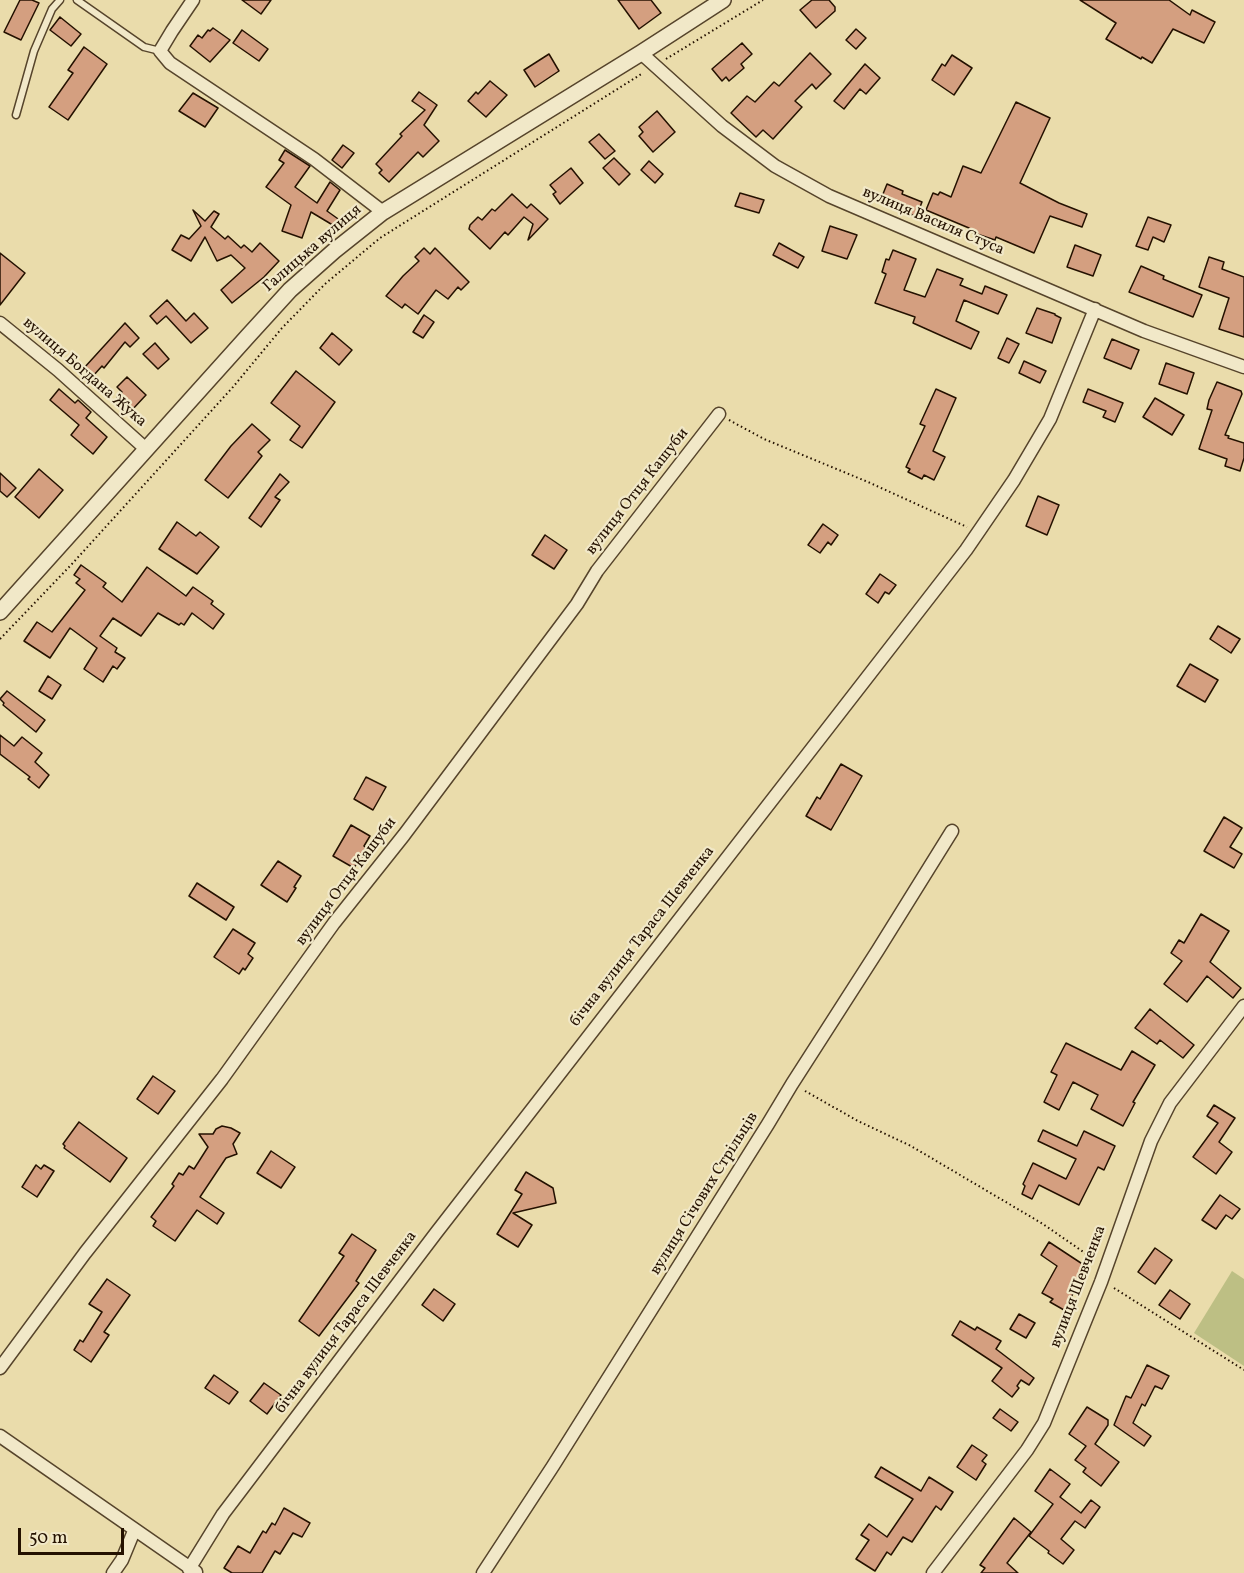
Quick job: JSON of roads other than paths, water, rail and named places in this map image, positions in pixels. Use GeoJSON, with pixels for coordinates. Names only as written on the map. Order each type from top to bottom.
{"type":"FeatureCollection","features":[{"type":"Feature","properties":{"kind":"street"},"geometry":{"type":"LineString","coordinates":[[193,0],[160,51],[170,63],[314,159],[383,213]]}},
{"type":"Feature","properties":{"kind":"street","name":"Галицька вулиця"},"geometry":{"type":"LineString","coordinates":[[0,612],[290,290],[334,251],[383,213],[723,0]]}},
{"type":"Feature","properties":{"kind":"street","name":"вулиця Василя Стуса"},"geometry":{"type":"LineString","coordinates":[[641,53],[722,126],[775,166],[829,196],[1144,331],[1244,367]]}},
{"type":"Feature","properties":{"kind":"street","name":"бічна вулиця Тараса Шевченка"},"geometry":{"type":"LineString","coordinates":[[193,1571],[223,1514],[436,1233],[978,533],[1014,480],[1050,419],[1095,309]]}},
{"type":"Feature","properties":{"kind":"street","name":"вулиця Богдана Жука"},"geometry":{"type":"LineString","coordinates":[[0,323],[58,370],[146,449]]}},
{"type":"Feature","properties":{"kind":"street","name":"вулиця Отця Кашуби"},"geometry":{"type":"LineString","coordinates":[[0,1368],[85,1253],[222,1078],[334,923],[404,835],[577,604],[597,571],[719,414]]}},
{"type":"Feature","properties":{"kind":"street","name":"вулиця Січових Стрільців"},"geometry":{"type":"LineString","coordinates":[[483,1573],[566,1446],[952,831]]}},
{"type":"Feature","properties":{"kind":"street","name":"вулиця Шевченка"},"geometry":{"type":"LineString","coordinates":[[933,1573],[1027,1450],[1044,1423],[1101,1282],[1151,1141],[1170,1103],[1244,1006]]}},
{"type":"Feature","properties":{"kind":"street"},"geometry":{"type":"LineString","coordinates":[[0,1436],[193,1571]]}},
{"type":"Feature","properties":{"kind":"street"},"geometry":{"type":"LineString","coordinates":[[113,1573],[122,1560],[134,1530]]}},
{"type":"Feature","properties":{"kind":"lane"},"geometry":{"type":"LineString","coordinates":[[16,115],[34,51],[51,9],[60,0]]}},
{"type":"Feature","properties":{"kind":"lane"},"geometry":{"type":"LineString","coordinates":[[77,0],[144,47],[160,51]]}}]}
